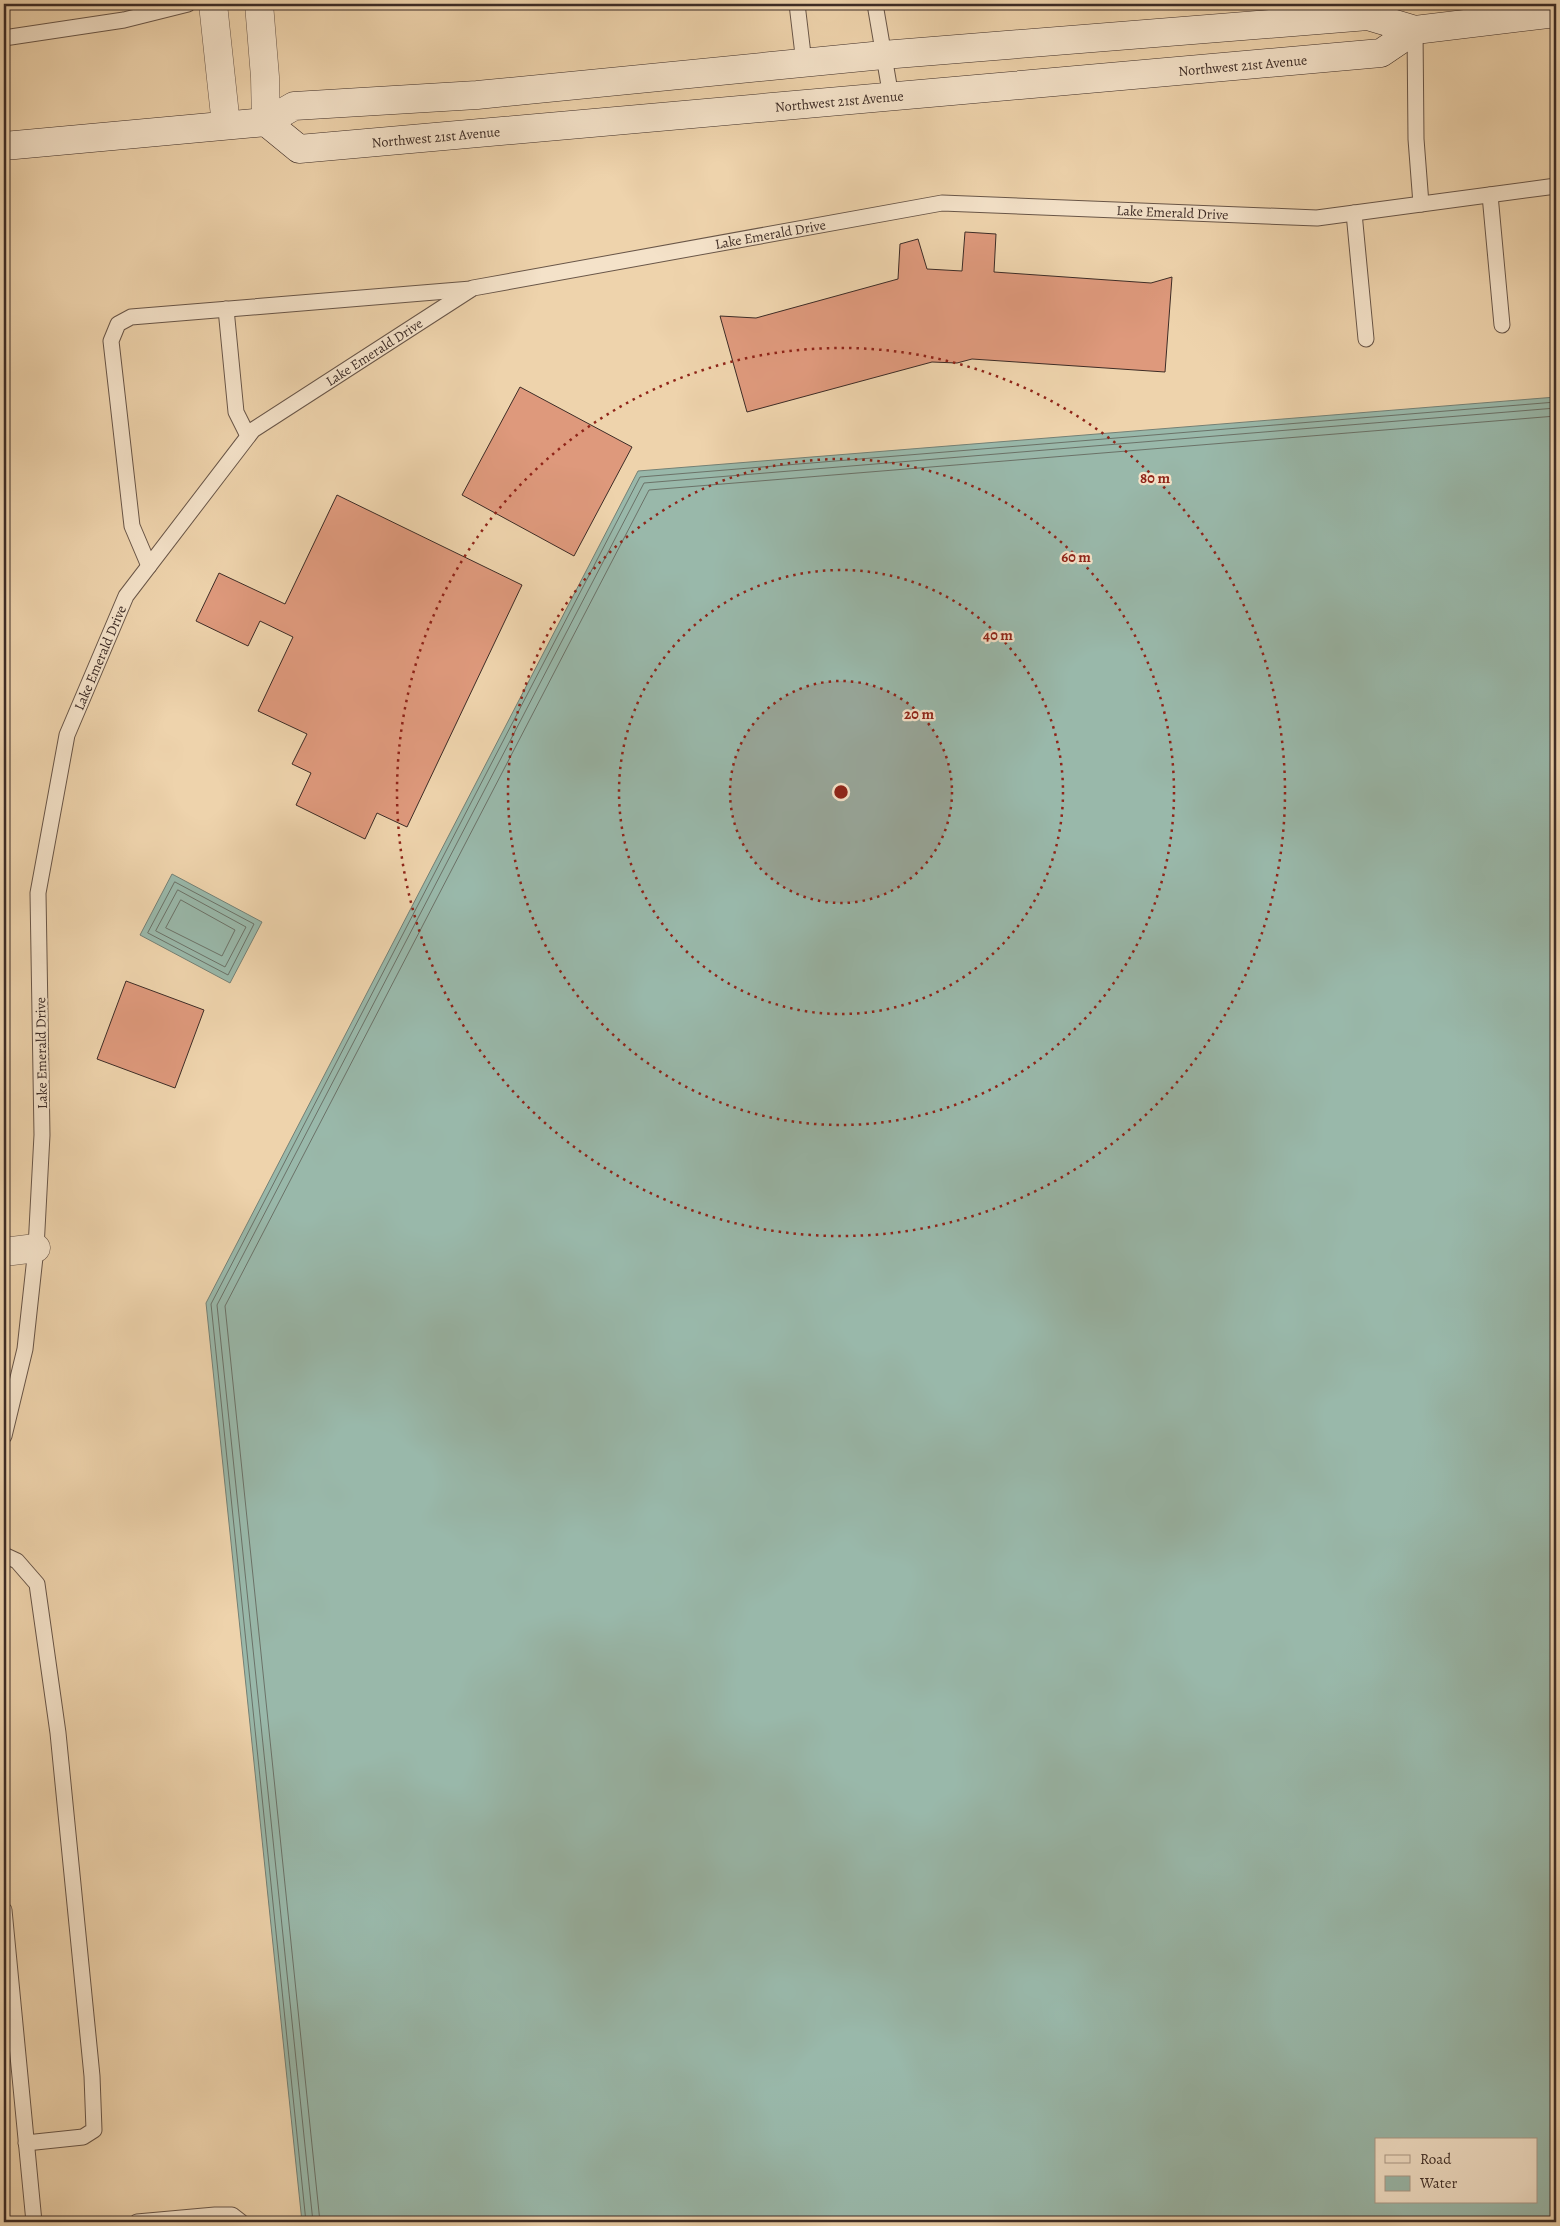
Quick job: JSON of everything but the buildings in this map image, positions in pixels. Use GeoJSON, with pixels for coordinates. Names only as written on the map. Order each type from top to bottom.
{"type":"FeatureCollection","features":[{"type":"Feature","properties":{"kind":"street"},"geometry":{"type":"LineString","coordinates":[[213,4],[226,125]]}},
{"type":"Feature","properties":{"kind":"street"},"geometry":{"type":"LineString","coordinates":[[259,4],[265,77],[266,122]]}},
{"type":"Feature","properties":{"kind":"street","name":"Northwest 21st Avenue"},"geometry":{"type":"LineString","coordinates":[[4,146],[266,122],[294,106],[477,95],[883,55],[1368,16],[1415,30],[1556,13]]}},
{"type":"Feature","properties":{"kind":"street","name":"Northwest 21st Avenue"},"geometry":{"type":"LineString","coordinates":[[266,122],[299,149],[1381,53],[1415,30]]}},
{"type":"Feature","properties":{"kind":"street"},"geometry":{"type":"LineString","coordinates":[[4,1252],[36,1248]]}},
{"type":"Feature","properties":{"kind":"lane"},"geometry":{"type":"LineString","coordinates":[[4,38],[124,20],[188,4]]}},
{"type":"Feature","properties":{"kind":"lane"},"geometry":{"type":"LineString","coordinates":[[796,4],[804,64]]}},
{"type":"Feature","properties":{"kind":"lane"},"geometry":{"type":"LineString","coordinates":[[875,4],[891,97]]}},
{"type":"Feature","properties":{"kind":"lane"},"geometry":{"type":"LineString","coordinates":[[1415,30],[1416,139],[1421,204]]}},
{"type":"Feature","properties":{"kind":"lane","name":"Lake Emerald Drive"},"geometry":{"type":"LineString","coordinates":[[4,1436],[25,1349],[36,1248],[42,1136],[38,892],[67,735],[126,596],[253,430],[473,288],[942,203],[1317,218],[1556,186]]}},
{"type":"Feature","properties":{"kind":"lane"},"geometry":{"type":"LineString","coordinates":[[1490,195],[1502,325]]}},
{"type":"Feature","properties":{"kind":"lane"},"geometry":{"type":"LineString","coordinates":[[1354,214],[1366,339]]}},
{"type":"Feature","properties":{"kind":"lane"},"geometry":{"type":"LineString","coordinates":[[149,566],[132,526],[111,341],[118,324],[131,317],[473,288]]}},
{"type":"Feature","properties":{"kind":"lane"},"geometry":{"type":"LineString","coordinates":[[226,309],[236,412],[248,436]]}},
{"type":"Feature","properties":{"kind":"lane"},"geometry":{"type":"LineString","coordinates":[[4,1555],[18,1561],[37,1584],[58,1733],[92,2076],[94,2130],[83,2137],[26,2143]]}},
{"type":"Feature","properties":{"kind":"lane"},"geometry":{"type":"LineString","coordinates":[[4,1910],[34,2222]]}},
{"type":"Feature","properties":{"kind":"lane"},"geometry":{"type":"LineString","coordinates":[[137,2222],[215,2215],[232,2215],[241,2222]]}},
{"type":"Feature","properties":{"kind":"water"},"geometry":{"type":"Polygon","coordinates":[[[1556,397],[1556,2222],[302,2222],[206,1303],[638,471],[1556,397]]]}},
{"type":"Feature","properties":{"kind":"water"},"geometry":{"type":"Polygon","coordinates":[[[172,874],[262,922],[230,983],[140,935],[172,874]]]}}]}
